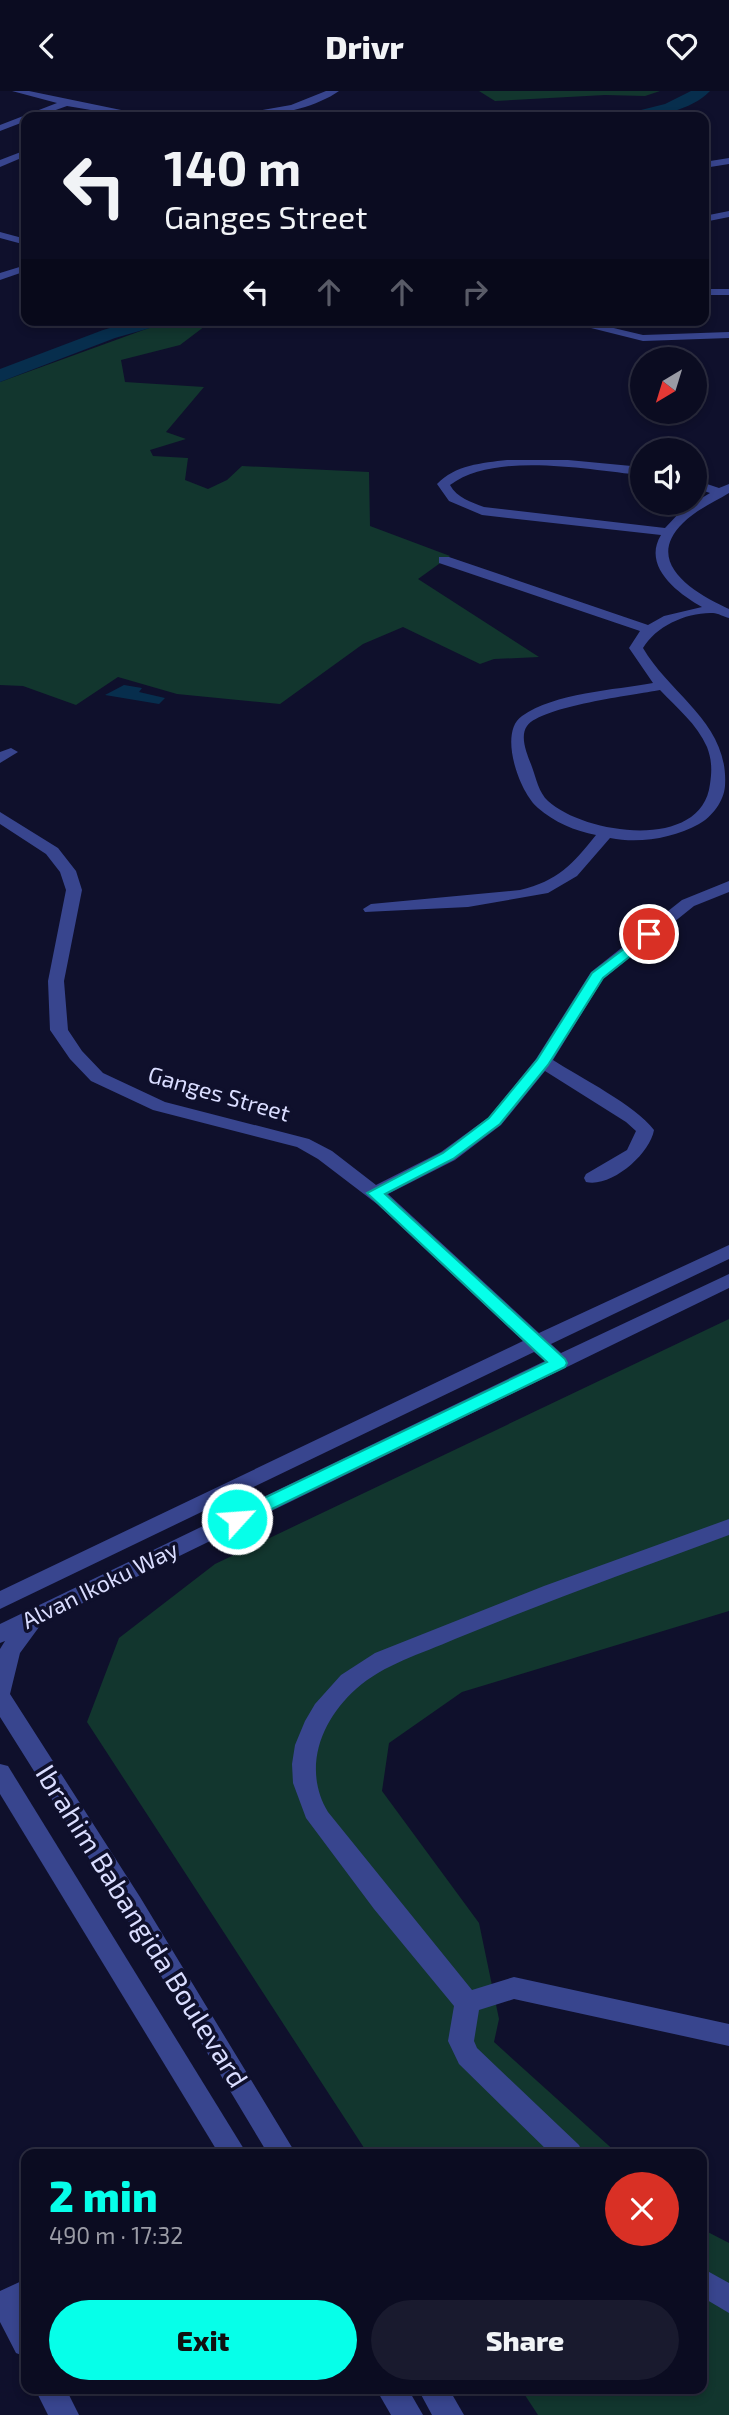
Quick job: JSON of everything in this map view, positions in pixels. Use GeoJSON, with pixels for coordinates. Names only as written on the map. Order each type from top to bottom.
{"type":"FeatureCollection","features":[{"type":"Feature","properties":{"kind":"street"},"geometry":{"type":"LineString","coordinates":[[17,91],[98,112]]}},
{"type":"Feature","properties":{"kind":"street"},"geometry":{"type":"LineString","coordinates":[[260,112],[293,107],[334,91]]}},
{"type":"Feature","properties":{"kind":"street"},"geometry":{"type":"LineString","coordinates":[[43,112],[66,103]]}},
{"type":"Feature","properties":{"kind":"street"},"geometry":{"type":"LineString","coordinates":[[0,128],[21,120]]}},
{"type":"Feature","properties":{"kind":"street"},"geometry":{"type":"LineString","coordinates":[[0,164],[21,155]]}},
{"type":"Feature","properties":{"kind":"street"},"geometry":{"type":"LineString","coordinates":[[709,165],[729,161]]}},
{"type":"Feature","properties":{"kind":"street"},"geometry":{"type":"LineString","coordinates":[[716,164],[729,173]]}},
{"type":"Feature","properties":{"kind":"street"},"geometry":{"type":"LineString","coordinates":[[709,218],[729,214]]}},
{"type":"Feature","properties":{"kind":"street"},"geometry":{"type":"LineString","coordinates":[[0,235],[21,241]]}},
{"type":"Feature","properties":{"kind":"street"},"geometry":{"type":"LineString","coordinates":[[0,277],[21,270]]}},
{"type":"Feature","properties":{"kind":"street"},"geometry":{"type":"LineString","coordinates":[[709,292],[729,292]]}},
{"type":"Feature","properties":{"kind":"street"},"geometry":{"type":"LineString","coordinates":[[590,326],[643,338],[729,335]]}},
{"type":"Feature","properties":{"kind":"street"},"geometry":{"type":"LineString","coordinates":[[630,470],[549,462],[506,464],[460,472],[443,484],[444,491],[458,501],[482,511],[669,532]]}},
{"type":"Feature","properties":{"kind":"street"},"geometry":{"type":"LineString","coordinates":[[707,486],[725,490]]}},
{"type":"Feature","properties":{"kind":"street"},"geometry":{"type":"LineString","coordinates":[[722,611],[692,597],[670,576],[663,562],[662,546],[677,521],[725,490]]}},
{"type":"Feature","properties":{"kind":"street"},"geometry":{"type":"LineString","coordinates":[[444,560],[647,629]]}},
{"type":"Feature","properties":{"kind":"street"},"geometry":{"type":"LineString","coordinates":[[663,685],[571,702],[524,720],[518,730],[520,751],[531,787],[540,801],[554,814],[606,834],[666,832],[700,821],[714,805],[720,768],[712,740],[686,707],[643,664],[636,648],[647,629],[669,618],[722,611]]}},
{"type":"Feature","properties":{"kind":"street","name":"Ganges Street"},"geometry":{"type":"LineString","coordinates":[[0,817],[52,851],[68,871],[74,890],[56,981],[59,1030],[76,1055],[97,1077],[159,1106],[303,1143],[344,1167],[559,1363]]}},
{"type":"Feature","properties":{"kind":"street"},"geometry":{"type":"LineString","coordinates":[[371,909],[501,897],[541,890],[566,877],[606,834]]}},
{"type":"Feature","properties":{"kind":"street"},"geometry":{"type":"LineString","coordinates":[[375,1193],[448,1156],[495,1121],[543,1062],[597,976],[679,908],[703,895],[729,886]]}},
{"type":"Feature","properties":{"kind":"street"},"geometry":{"type":"LineString","coordinates":[[543,1062],[632,1118],[645,1130],[645,1141],[639,1152],[593,1178]]}},
{"type":"Feature","properties":{"kind":"street","name":"Alvan Ikoku Way"},"geometry":{"type":"LineString","coordinates":[[6,1597],[729,1251]]}},
{"type":"Feature","properties":{"kind":"street","name":"Alvan Ikoku Way"},"geometry":{"type":"LineString","coordinates":[[0,1634],[729,1280]]}},
{"type":"Feature","properties":{"kind":"street"},"geometry":{"type":"LineString","coordinates":[[564,2149],[468,2056],[461,2041],[467,2003],[415,1943],[324,1825],[310,1801],[304,1775],[306,1749],[317,1717],[334,1697],[364,1670],[470,1624],[729,1527]]}},
{"type":"Feature","properties":{"kind":"street"},"geometry":{"type":"LineString","coordinates":[[0,1690],[3,1665],[11,1645],[39,1615]]}},
{"type":"Feature","properties":{"kind":"street","name":"Ibrahim Babangida Boulevard"},"geometry":{"type":"LineString","coordinates":[[0,1698],[131,1904],[280,2149]]}},
{"type":"Feature","properties":{"kind":"street","name":"Ibrahim Babangida Boulevard"},"geometry":{"type":"LineString","coordinates":[[0,1773],[231,2149]]}},
{"type":"Feature","properties":{"kind":"street"},"geometry":{"type":"LineString","coordinates":[[467,2003],[514,1988],[729,2035]]}},
{"type":"Feature","properties":{"kind":"street"},"geometry":{"type":"LineString","coordinates":[[707,2285],[729,2300]]}},
{"type":"Feature","properties":{"kind":"street"},"geometry":{"type":"LineString","coordinates":[[11,2300],[21,2329]]}},
{"type":"Feature","properties":{"kind":"street"},"geometry":{"type":"LineString","coordinates":[[53,2394],[64,2415]]}},
{"type":"Feature","properties":{"kind":"street"},"geometry":{"type":"LineString","coordinates":[[394,2394],[408,2415]]}},
{"type":"Feature","properties":{"kind":"street"},"geometry":{"type":"LineString","coordinates":[[436,2394],[449,2415]]}},
{"type":"Feature","properties":{"kind":"green space"},"geometry":{"type":"Polygon","coordinates":[[[479,91],[660,91],[645,96],[605,95],[495,101],[479,91]]]}},
{"type":"Feature","properties":{"kind":"green space"},"geometry":{"type":"Polygon","coordinates":[[[154,326],[205,326],[180,345],[121,360],[125,382],[204,387],[166,432],[186,439],[150,450],[153,456],[188,458],[185,480],[208,489],[227,480],[242,466],[369,472],[370,526],[450,556],[418,579],[539,657],[494,659],[480,664],[403,627],[363,644],[280,704],[177,694],[118,677],[76,705],[23,686],[0,685],[0,382],[154,326]]]}},
{"type":"Feature","properties":{"kind":"green space"},"geometry":{"type":"Polygon","coordinates":[[[729,1319],[729,1611],[462,1692],[389,1743],[382,1791],[479,1923],[499,2019],[494,2042],[612,2149],[365,2149],[87,1722],[119,1638],[215,1564],[729,1319]]]}},
{"type":"Feature","properties":{"kind":"green space"},"geometry":{"type":"Polygon","coordinates":[[[707,2232],[729,2243],[729,2415],[538,2415],[524,2394],[707,2394],[707,2232]]]}},
{"type":"Feature","properties":{"kind":"water"},"geometry":{"type":"Polygon","coordinates":[[[124,685],[142,688],[139,692],[165,698],[159,704],[105,695],[124,685]]]}},
{"type":"Feature","properties":{"kind":"waterway"},"geometry":{"type":"LineString","coordinates":[[650,112],[670,107],[703,91]]}},
{"type":"Feature","properties":{"kind":"waterway"},"geometry":{"type":"LineString","coordinates":[[0,376],[137,326]]}},
{"type":"Feature","properties":{"kind":"route"},"geometry":{"type":"LineString","coordinates":[[237,1519],[559,1363],[375,1193],[448,1156],[495,1121],[543,1062],[597,976],[649,934]]}}]}
